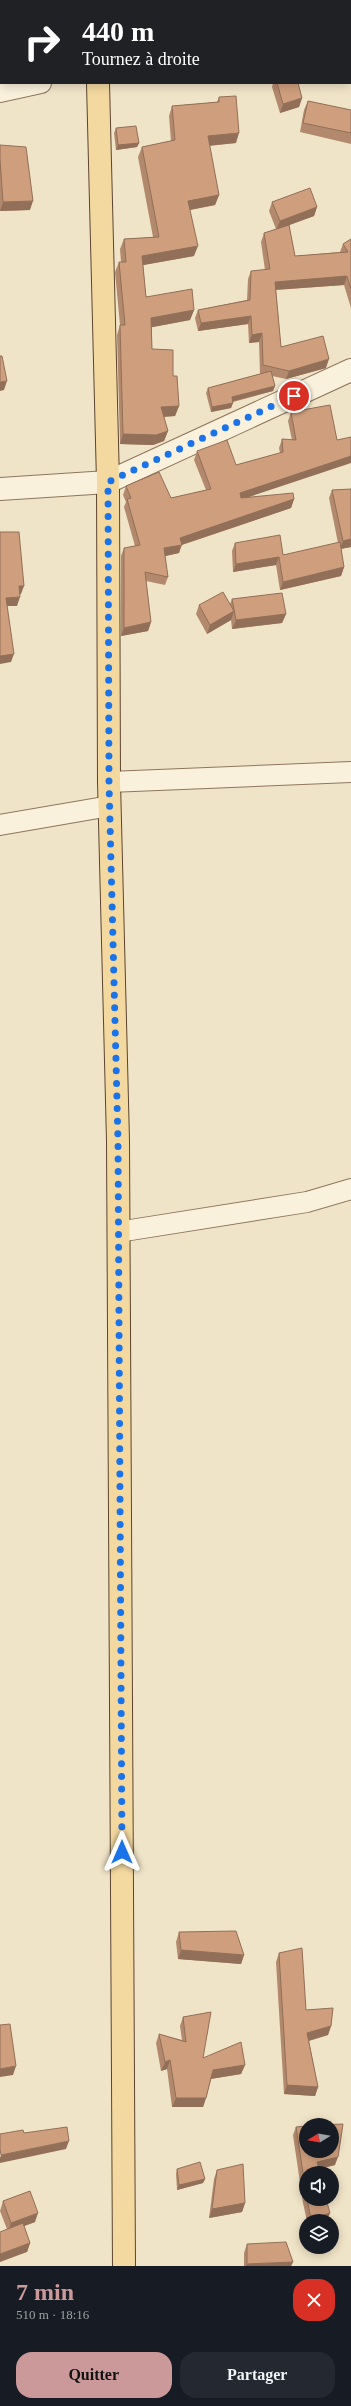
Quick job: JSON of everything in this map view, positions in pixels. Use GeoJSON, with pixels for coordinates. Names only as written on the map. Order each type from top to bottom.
{"type":"FeatureCollection","features":[{"type":"Feature","properties":{"kind":"main road"},"geometry":{"type":"LineString","coordinates":[[98,84],[108,482],[109,782],[118,1232],[124,2266]]}},
{"type":"Feature","properties":{"kind":"street"},"geometry":{"type":"LineString","coordinates":[[0,92],[36,84]]}},
{"type":"Feature","properties":{"kind":"street"},"geometry":{"type":"LineString","coordinates":[[0,488],[108,482],[351,370]]}},
{"type":"Feature","properties":{"kind":"street"},"geometry":{"type":"LineString","coordinates":[[109,782],[351,772]]}},
{"type":"Feature","properties":{"kind":"street"},"geometry":{"type":"LineString","coordinates":[[0,824],[110,806]]}},
{"type":"Feature","properties":{"kind":"street"},"geometry":{"type":"LineString","coordinates":[[118,1232],[307,1202],[351,1189]]}},
{"type":"Feature","properties":{"kind":"building"},"geometry":{"type":"Polygon","coordinates":[[[277,84],[298,84],[302,98],[283,104],[277,84]]]}},
{"type":"Feature","properties":{"kind":"building"},"geometry":{"type":"Polygon","coordinates":[[[236,96],[239,133],[208,136],[219,195],[188,201],[198,246],[142,256],[146,297],[192,289],[194,310],[151,318],[152,349],[173,350],[173,376],[177,376],[179,406],[161,407],[168,431],[156,435],[123,434],[120,325],[125,325],[119,262],[126,262],[124,239],[159,237],[142,147],[175,140],[172,106],[219,102],[219,97],[236,96]]]}},
{"type":"Feature","properties":{"kind":"building"},"geometry":{"type":"Polygon","coordinates":[[[308,101],[351,110],[351,133],[303,123],[308,101]]]}},
{"type":"Feature","properties":{"kind":"building"},"geometry":{"type":"Polygon","coordinates":[[[136,126],[139,143],[118,145],[116,128],[136,126]]]}},
{"type":"Feature","properties":{"kind":"building"},"geometry":{"type":"Polygon","coordinates":[[[0,145],[26,147],[33,201],[3,202],[0,145]]]}},
{"type":"Feature","properties":{"kind":"building"},"geometry":{"type":"Polygon","coordinates":[[[310,188],[317,207],[280,221],[272,202],[310,188]]]}},
{"type":"Feature","properties":{"kind":"building"},"geometry":{"type":"Polygon","coordinates":[[[289,225],[295,256],[348,252],[343,244],[351,239],[351,289],[347,276],[275,282],[281,347],[323,336],[329,359],[289,371],[263,365],[262,333],[252,335],[251,316],[201,323],[198,310],[250,300],[251,271],[270,269],[264,233],[289,225]]]}},
{"type":"Feature","properties":{"kind":"building"},"geometry":{"type":"Polygon","coordinates":[[[0,356],[2,356],[7,381],[0,382],[0,356]]]}},
{"type":"Feature","properties":{"kind":"building"},"geometry":{"type":"Polygon","coordinates":[[[271,371],[275,386],[232,397],[233,403],[212,407],[208,388],[271,371]]]}},
{"type":"Feature","properties":{"kind":"building"},"geometry":{"type":"Polygon","coordinates":[[[330,405],[337,440],[351,437],[351,456],[240,493],[241,498],[293,493],[294,499],[180,538],[182,545],[164,548],[168,577],[145,572],[151,622],[124,628],[124,548],[140,545],[127,499],[131,498],[126,486],[159,472],[171,498],[211,489],[197,451],[227,440],[236,465],[283,452],[282,439],[296,440],[291,412],[330,405]]]}},
{"type":"Feature","properties":{"kind":"building"},"geometry":{"type":"Polygon","coordinates":[[[351,489],[351,539],[343,541],[332,490],[351,489]]]}},
{"type":"Feature","properties":{"kind":"building"},"geometry":{"type":"Polygon","coordinates":[[[0,532],[19,532],[24,586],[19,586],[20,597],[6,598],[14,654],[0,656],[0,532]]]}},
{"type":"Feature","properties":{"kind":"building"},"geometry":{"type":"Polygon","coordinates":[[[280,535],[283,555],[340,542],[344,567],[283,582],[279,557],[236,564],[235,543],[280,535]]]}},
{"type":"Feature","properties":{"kind":"building"},"geometry":{"type":"Polygon","coordinates":[[[223,592],[234,611],[210,625],[199,605],[223,592]]]}},
{"type":"Feature","properties":{"kind":"building"},"geometry":{"type":"Polygon","coordinates":[[[282,593],[286,614],[236,620],[232,599],[282,593]]]}},
{"type":"Feature","properties":{"kind":"building"},"geometry":{"type":"Polygon","coordinates":[[[236,1931],[244,1955],[181,1950],[179,1932],[236,1931]]]}},
{"type":"Feature","properties":{"kind":"building"},"geometry":{"type":"Polygon","coordinates":[[[302,1948],[306,2010],[333,2008],[331,2026],[307,2033],[318,2087],[287,2085],[279,1953],[302,1948]]]}},
{"type":"Feature","properties":{"kind":"building"},"geometry":{"type":"Polygon","coordinates":[[[211,2012],[203,2058],[241,2042],[245,2065],[213,2070],[206,2098],[176,2098],[170,2060],[165,2062],[159,2034],[186,2042],[183,2017],[211,2012]]]}},
{"type":"Feature","properties":{"kind":"building"},"geometry":{"type":"Polygon","coordinates":[[[10,2024],[16,2066],[0,2069],[0,2025],[10,2024]]]}},
{"type":"Feature","properties":{"kind":"building"},"geometry":{"type":"Polygon","coordinates":[[[339,2124],[343,2124],[339,2150],[339,2124]]]}},
{"type":"Feature","properties":{"kind":"building"},"geometry":{"type":"Polygon","coordinates":[[[67,2127],[69,2141],[1,2155],[0,2134],[23,2130],[24,2133],[67,2127]]]}},
{"type":"Feature","properties":{"kind":"building"},"geometry":{"type":"Polygon","coordinates":[[[296,2127],[299,2127],[299,2146],[296,2127]]]}},
{"type":"Feature","properties":{"kind":"building"},"geometry":{"type":"Polygon","coordinates":[[[301,2158],[334,2158],[317,2162],[318,2166],[302,2166],[301,2158]]]}},
{"type":"Feature","properties":{"kind":"building"},"geometry":{"type":"Polygon","coordinates":[[[200,2162],[205,2179],[179,2185],[177,2169],[200,2162]]]}},
{"type":"Feature","properties":{"kind":"building"},"geometry":{"type":"Polygon","coordinates":[[[243,2164],[245,2203],[212,2209],[217,2170],[243,2164]]]}},
{"type":"Feature","properties":{"kind":"building"},"geometry":{"type":"Polygon","coordinates":[[[30,2191],[38,2213],[11,2223],[3,2201],[30,2191]]]}},
{"type":"Feature","properties":{"kind":"building"},"geometry":{"type":"Polygon","coordinates":[[[308,2206],[328,2206],[330,2213],[327,2214],[310,2214],[308,2206]]]}},
{"type":"Feature","properties":{"kind":"building"},"geometry":{"type":"Polygon","coordinates":[[[23,2223],[30,2243],[0,2254],[0,2232],[23,2223]]]}},
{"type":"Feature","properties":{"kind":"building"},"geometry":{"type":"Polygon","coordinates":[[[286,2242],[293,2262],[247,2264],[247,2244],[286,2242]]]}},
{"type":"Feature","properties":{"kind":"route"},"geometry":{"type":"LineString","coordinates":[[122,1852],[118,1141],[109,782],[108,482],[294,396]]}}]}
